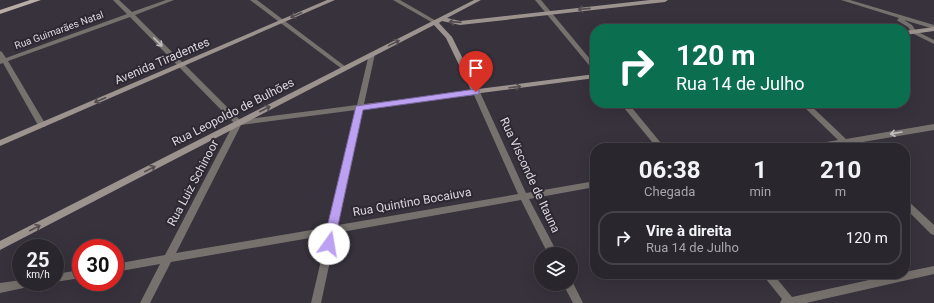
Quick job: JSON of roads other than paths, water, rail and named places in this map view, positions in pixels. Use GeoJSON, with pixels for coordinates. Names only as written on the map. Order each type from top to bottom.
{"type":"FeatureCollection","features":[{"type":"Feature","properties":{"kind":"main road"},"geometry":{"type":"LineString","coordinates":[[0,6],[20,0]]}},
{"type":"Feature","properties":{"kind":"main road"},"geometry":{"type":"LineString","coordinates":[[0,12],[37,0]]}},
{"type":"Feature","properties":{"kind":"street"},"geometry":{"type":"LineString","coordinates":[[116,0],[238,123],[590,77]]}},
{"type":"Feature","properties":{"kind":"street","name":"Rua Guimarães Natal"},"geometry":{"type":"LineString","coordinates":[[2,61],[171,0]]}},
{"type":"Feature","properties":{"kind":"street"},"geometry":{"type":"LineString","coordinates":[[253,0],[344,68]]}},
{"type":"Feature","properties":{"kind":"street","name":"Avenida Tiradentes"},"geometry":{"type":"LineString","coordinates":[[0,143],[332,0]]}},
{"type":"Feature","properties":{"kind":"street","name":"Rua Visconde de Itauna"},"geometry":{"type":"LineString","coordinates":[[396,0],[438,21],[449,37],[476,92],[523,196],[549,247]]}},
{"type":"Feature","properties":{"kind":"street","name":"Rua Leopoldo de Bulhões"},"geometry":{"type":"LineString","coordinates":[[0,246],[478,0]]}},
{"type":"Feature","properties":{"kind":"street"},"geometry":{"type":"LineString","coordinates":[[538,0],[590,63]]}},
{"type":"Feature","properties":{"kind":"street"},"geometry":{"type":"LineString","coordinates":[[438,21],[460,23],[548,13],[623,2],[663,0]]}},
{"type":"Feature","properties":{"kind":"street"},"geometry":{"type":"LineString","coordinates":[[844,0],[934,28]]}},
{"type":"Feature","properties":{"kind":"street"},"geometry":{"type":"LineString","coordinates":[[885,13],[906,24]]}},
{"type":"Feature","properties":{"kind":"street"},"geometry":{"type":"LineString","coordinates":[[910,28],[914,32],[934,42]]}},
{"type":"Feature","properties":{"kind":"street"},"geometry":{"type":"LineString","coordinates":[[910,32],[934,28]]}},
{"type":"Feature","properties":{"kind":"street"},"geometry":{"type":"LineString","coordinates":[[0,53],[2,61],[42,124]]}},
{"type":"Feature","properties":{"kind":"street"},"geometry":{"type":"LineString","coordinates":[[316,303],[372,54]]}},
{"type":"Feature","properties":{"kind":"street"},"geometry":{"type":"LineString","coordinates":[[628,108],[657,143]]}},
{"type":"Feature","properties":{"kind":"street"},"geometry":{"type":"LineString","coordinates":[[809,108],[845,143]]}},
{"type":"Feature","properties":{"kind":"street","name":"Rua Luiz Schinoor"},"geometry":{"type":"LineString","coordinates":[[145,303],[166,259],[238,123]]}},
{"type":"Feature","properties":{"kind":"street"},"geometry":{"type":"LineString","coordinates":[[857,143],[934,127]]}},
{"type":"Feature","properties":{"kind":"street","name":"Rua Quintino Bocaiuva"},"geometry":{"type":"LineString","coordinates":[[124,266],[590,185]]}},
{"type":"Feature","properties":{"kind":"street"},"geometry":{"type":"LineString","coordinates":[[910,208],[934,231]]}},
{"type":"Feature","properties":{"kind":"street"},"geometry":{"type":"LineString","coordinates":[[910,275],[934,270]]}},
{"type":"Feature","properties":{"kind":"street"},"geometry":{"type":"LineString","coordinates":[[771,279],[789,303],[894,279]]}},
{"type":"Feature","properties":{"kind":"street"},"geometry":{"type":"LineString","coordinates":[[0,288],[12,286]]}},
{"type":"Feature","properties":{"kind":"street"},"geometry":{"type":"LineString","coordinates":[[572,291],[578,303]]}}]}
